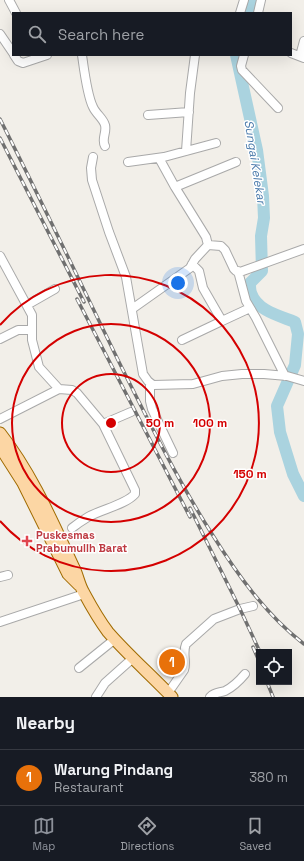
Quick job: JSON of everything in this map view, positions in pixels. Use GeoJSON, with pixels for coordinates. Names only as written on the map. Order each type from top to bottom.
{"type":"FeatureCollection","features":[{"type":"Feature","properties":{"kind":"main road"},"geometry":{"type":"LineString","coordinates":[[0,433],[22,462],[32,480],[75,570],[82,590]]}},
{"type":"Feature","properties":{"kind":"main road"},"geometry":{"type":"LineString","coordinates":[[0,447],[23,483],[68,574],[82,590],[108,631],[170,695]]}},
{"type":"Feature","properties":{"kind":"street"},"geometry":{"type":"LineString","coordinates":[[240,12],[244,0]]}},
{"type":"Feature","properties":{"kind":"street"},"geometry":{"type":"LineString","coordinates":[[258,12],[261,0]]}},
{"type":"Feature","properties":{"kind":"street"},"geometry":{"type":"LineString","coordinates":[[11,1],[16,12]]}},
{"type":"Feature","properties":{"kind":"street"},"geometry":{"type":"LineString","coordinates":[[0,34],[12,51]]}},
{"type":"Feature","properties":{"kind":"street"},"geometry":{"type":"LineString","coordinates":[[292,54],[302,57],[304,42]]}},
{"type":"Feature","properties":{"kind":"street"},"geometry":{"type":"LineString","coordinates":[[15,56],[18,61],[23,63],[41,56]]}},
{"type":"Feature","properties":{"kind":"street"},"geometry":{"type":"LineString","coordinates":[[82,56],[91,101],[106,128],[103,139],[105,146]]}},
{"type":"Feature","properties":{"kind":"street"},"geometry":{"type":"LineString","coordinates":[[186,151],[195,56]]}},
{"type":"Feature","properties":{"kind":"street"},"geometry":{"type":"LineString","coordinates":[[244,56],[241,66],[242,70],[278,108]]}},
{"type":"Feature","properties":{"kind":"street"},"geometry":{"type":"LineString","coordinates":[[148,115],[189,112]]}},
{"type":"Feature","properties":{"kind":"street"},"geometry":{"type":"LineString","coordinates":[[128,162],[160,158],[216,143]]}},
{"type":"Feature","properties":{"kind":"street"},"geometry":{"type":"LineString","coordinates":[[93,157],[91,168],[92,180],[126,277],[143,374],[150,384],[150,401],[173,453]]}},
{"type":"Feature","properties":{"kind":"street"},"geometry":{"type":"LineString","coordinates":[[132,309],[190,268],[208,245],[206,237],[175,187],[160,158]]}},
{"type":"Feature","properties":{"kind":"street"},"geometry":{"type":"LineString","coordinates":[[175,187],[236,162]]}},
{"type":"Feature","properties":{"kind":"street"},"geometry":{"type":"LineString","coordinates":[[208,245],[221,246],[225,250],[234,269],[238,271],[246,301],[289,377]]}},
{"type":"Feature","properties":{"kind":"street"},"geometry":{"type":"LineString","coordinates":[[238,271],[266,263],[304,249]]}},
{"type":"Feature","properties":{"kind":"street"},"geometry":{"type":"LineString","coordinates":[[0,256],[32,315],[32,340],[39,368],[59,388],[72,390],[77,393],[103,424],[135,490],[135,494],[133,496],[115,506],[89,516],[72,528]]}},
{"type":"Feature","properties":{"kind":"street"},"geometry":{"type":"LineString","coordinates":[[192,264],[199,271],[203,288],[222,321]]}},
{"type":"Feature","properties":{"kind":"street"},"geometry":{"type":"LineString","coordinates":[[27,305],[55,289]]}},
{"type":"Feature","properties":{"kind":"street"},"geometry":{"type":"LineString","coordinates":[[182,340],[250,308]]}},
{"type":"Feature","properties":{"kind":"street"},"geometry":{"type":"LineString","coordinates":[[0,339],[18,330],[32,330]]}},
{"type":"Feature","properties":{"kind":"street"},"geometry":{"type":"LineString","coordinates":[[150,384],[193,384],[222,376],[242,374],[264,374],[289,377],[304,381]]}},
{"type":"Feature","properties":{"kind":"street"},"geometry":{"type":"LineString","coordinates":[[0,419],[59,388]]}},
{"type":"Feature","properties":{"kind":"street"},"geometry":{"type":"LineString","coordinates":[[103,424],[131,412]]}},
{"type":"Feature","properties":{"kind":"street"},"geometry":{"type":"LineString","coordinates":[[0,622],[82,590]]}},
{"type":"Feature","properties":{"kind":"street"},"geometry":{"type":"LineString","coordinates":[[170,695],[184,670],[184,649],[186,644],[214,619],[252,606]]}},
{"type":"Feature","properties":{"kind":"street"},"geometry":{"type":"LineString","coordinates":[[79,668],[115,639]]}},
{"type":"Feature","properties":{"kind":"street"},"geometry":{"type":"LineString","coordinates":[[96,697],[105,683],[133,658]]}},
{"type":"Feature","properties":{"kind":"street"},"geometry":{"type":"LineString","coordinates":[[210,697],[215,693],[227,690],[245,674]]}},
{"type":"Feature","properties":{"kind":"waterway","name":"Sungai Kelekar"},"geometry":{"type":"LineString","coordinates":[[249,12],[253,0]]}},
{"type":"Feature","properties":{"kind":"waterway","name":"Sungai Kelekar"},"geometry":{"type":"LineString","coordinates":[[236,56],[257,150],[263,196],[264,218],[261,236],[262,271],[250,283],[250,291],[254,299],[264,309],[295,322],[298,334],[295,365],[277,406],[280,432],[293,474],[304,496]]}},
{"type":"Feature","properties":{"kind":"railway"},"geometry":{"type":"LineString","coordinates":[[0,119],[131,386],[199,513],[242,579],[253,593],[277,620],[304,644]]}},
{"type":"Feature","properties":{"kind":"railway"},"geometry":{"type":"LineString","coordinates":[[0,138],[84,302]]}},
{"type":"Feature","properties":{"kind":"railway"},"geometry":{"type":"LineString","coordinates":[[77,299],[190,517]]}},
{"type":"Feature","properties":{"kind":"railway"},"geometry":{"type":"LineString","coordinates":[[190,508],[259,649]]}},
{"type":"Feature","properties":{"kind":"railway"},"geometry":{"type":"LineString","coordinates":[[253,647],[256,654]]}},
{"type":"Feature","properties":{"kind":"railway"},"geometry":{"type":"LineString","coordinates":[[268,685],[273,697]]}},
{"type":"Feature","properties":{"kind":"place","name":"Puskesmas Prabumulih Barat"},"geometry":{"type":"Point","coordinates":[27,541]}},
{"type":"Feature","properties":{"kind":"place","name":"Warung Pindang"},"geometry":{"type":"Point","coordinates":[172,662]}}]}
